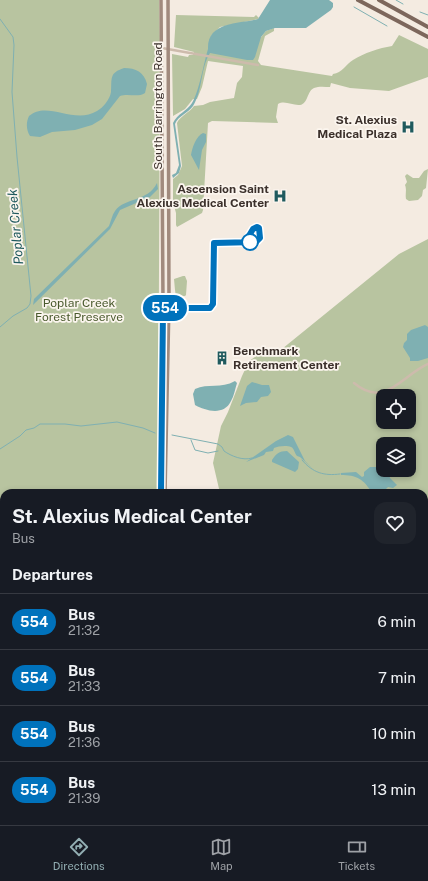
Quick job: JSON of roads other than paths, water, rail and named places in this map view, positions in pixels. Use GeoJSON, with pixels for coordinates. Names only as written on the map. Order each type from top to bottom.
{"type":"FeatureCollection","features":[{"type":"Feature","properties":{"kind":"main road","name":"South Barrington Road"},"geometry":{"type":"LineString","coordinates":[[161,0],[163,308],[161,489]]}},
{"type":"Feature","properties":{"kind":"main road","name":"South Barrington Road"},"geometry":{"type":"LineString","coordinates":[[165,489],[169,308],[168,0]]}},
{"type":"Feature","properties":{"kind":"main road"},"geometry":{"type":"LineString","coordinates":[[358,0],[428,37]]}},
{"type":"Feature","properties":{"kind":"main road"},"geometry":{"type":"LineString","coordinates":[[379,0],[428,27]]}},
{"type":"Feature","properties":{"kind":"main road"},"geometry":{"type":"LineString","coordinates":[[401,24],[407,16]]}},
{"type":"Feature","properties":{"kind":"street"},"geometry":{"type":"LineString","coordinates":[[162,48],[258,65]]}},
{"type":"Feature","properties":{"kind":"street"},"geometry":{"type":"LineString","coordinates":[[354,383],[368,392],[384,392],[393,388],[410,374],[428,364]]}},
{"type":"Feature","properties":{"kind":"water"},"geometry":{"type":"Polygon","coordinates":[[[270,0],[329,0],[333,3],[333,7],[306,28],[275,28],[266,31],[261,37],[253,60],[210,53],[196,100],[193,106],[176,121],[175,124],[181,166],[179,173],[173,178],[172,175],[176,173],[179,165],[173,123],[177,117],[190,106],[195,98],[209,40],[213,33],[226,25],[258,19],[270,0]]]}},
{"type":"Feature","properties":{"kind":"water"},"geometry":{"type":"Polygon","coordinates":[[[124,68],[136,70],[144,76],[147,84],[145,93],[139,95],[120,96],[102,119],[92,125],[75,130],[52,132],[40,137],[30,136],[27,129],[27,121],[29,116],[36,112],[44,110],[70,115],[88,115],[102,108],[111,92],[112,77],[116,72],[124,68]]]}},
{"type":"Feature","properties":{"kind":"water"},"geometry":{"type":"Polygon","coordinates":[[[203,133],[206,134],[206,142],[202,150],[199,170],[191,155],[196,139],[203,133]]]}},
{"type":"Feature","properties":{"kind":"water"},"geometry":{"type":"Polygon","coordinates":[[[157,183],[158,189],[150,197],[120,210],[110,229],[33,305],[34,299],[109,226],[112,216],[119,207],[125,203],[142,197],[153,189],[157,183]]]}},
{"type":"Feature","properties":{"kind":"water"},"geometry":{"type":"Polygon","coordinates":[[[425,325],[428,327],[428,358],[418,361],[410,361],[410,358],[403,347],[407,340],[407,334],[411,330],[425,325]]]}},
{"type":"Feature","properties":{"kind":"water"},"geometry":{"type":"Polygon","coordinates":[[[235,381],[237,383],[233,397],[228,406],[224,409],[214,411],[195,405],[193,394],[195,389],[205,386],[225,385],[235,381]]]}},
{"type":"Feature","properties":{"kind":"water"},"geometry":{"type":"Polygon","coordinates":[[[252,382],[262,385],[269,385],[271,392],[268,396],[261,397],[257,402],[246,403],[240,406],[247,386],[252,382]]]}},
{"type":"Feature","properties":{"kind":"water"},"geometry":{"type":"Polygon","coordinates":[[[288,435],[293,437],[305,461],[313,469],[297,456],[292,448],[287,446],[276,447],[273,451],[266,452],[264,455],[246,462],[276,441],[288,435]]]}},
{"type":"Feature","properties":{"kind":"water"},"geometry":{"type":"Polygon","coordinates":[[[287,451],[299,462],[298,469],[295,472],[272,462],[278,453],[287,451]]]}},
{"type":"Feature","properties":{"kind":"water"},"geometry":{"type":"Polygon","coordinates":[[[370,467],[376,467],[376,477],[390,477],[397,485],[393,488],[388,487],[386,489],[369,489],[363,481],[355,477],[341,475],[341,473],[356,472],[362,477],[364,476],[364,472],[370,467]]]}},
{"type":"Feature","properties":{"kind":"waterway"},"geometry":{"type":"LineString","coordinates":[[396,0],[403,4]]}},
{"type":"Feature","properties":{"kind":"waterway"},"geometry":{"type":"LineString","coordinates":[[354,7],[387,26]]}},
{"type":"Feature","properties":{"kind":"waterway"},"geometry":{"type":"LineString","coordinates":[[420,12],[428,15]]}},
{"type":"Feature","properties":{"kind":"waterway","name":"Poplar Creek"},"geometry":{"type":"LineString","coordinates":[[0,19],[13,37],[14,45],[12,92],[31,296],[30,304],[27,308],[13,316],[0,327]]}},
{"type":"Feature","properties":{"kind":"waterway"},"geometry":{"type":"LineString","coordinates":[[0,449],[20,436],[26,430],[34,428],[40,424],[65,424],[81,426],[117,422],[143,428],[155,433]]}},
{"type":"Feature","properties":{"kind":"waterway"},"geometry":{"type":"LineString","coordinates":[[172,435],[218,444],[224,451],[234,456],[245,459],[252,458]]}},
{"type":"Feature","properties":{"kind":"waterway"},"geometry":{"type":"LineString","coordinates":[[191,440],[195,450],[208,453],[218,451]]}},
{"type":"Feature","properties":{"kind":"waterway"},"geometry":{"type":"LineString","coordinates":[[302,460],[310,468],[319,473],[340,474]]}},
{"type":"Feature","properties":{"kind":"place","name":"St. Alexius Medical Plaza"},"geometry":{"type":"Point","coordinates":[408,127]}},
{"type":"Feature","properties":{"kind":"place","name":"Ascension Saint Alexius Medical Center"},"geometry":{"type":"Point","coordinates":[280,196]}},
{"type":"Feature","properties":{"kind":"place","name":"Benchmark Retirement Center"},"geometry":{"type":"Point","coordinates":[222,358]}},
{"type":"Feature","properties":{"kind":"park label","name":"Poplar Creek Forest Preserve"},"geometry":{"type":"Point","coordinates":[79,310]}}]}
